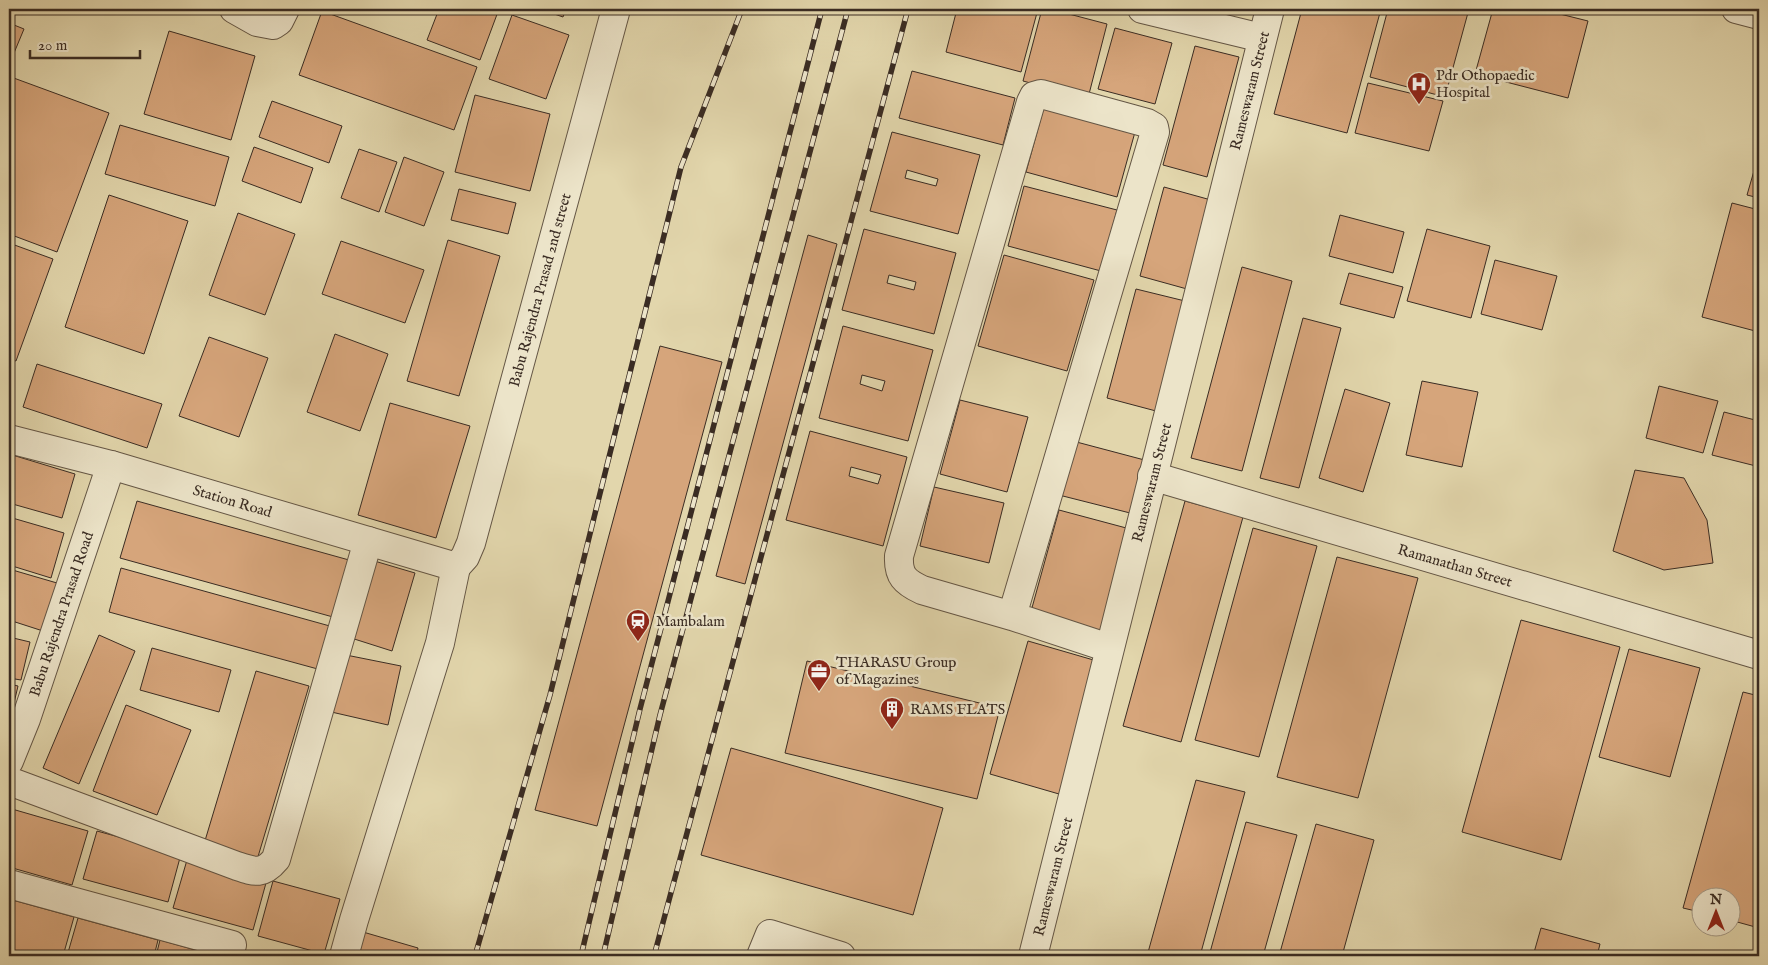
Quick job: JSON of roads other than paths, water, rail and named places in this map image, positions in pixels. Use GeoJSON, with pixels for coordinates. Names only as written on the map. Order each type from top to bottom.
{"type":"FeatureCollection","features":[{"type":"Feature","properties":{"kind":"street"},"geometry":{"type":"LineString","coordinates":[[234,9],[257,22],[279,17]]}},
{"type":"Feature","properties":{"kind":"street","name":"Babu Rajendra Prasad 2nd street"},"geometry":{"type":"LineString","coordinates":[[456,567],[465,557],[471,543],[616,9]]}},
{"type":"Feature","properties":{"kind":"street"},"geometry":{"type":"LineString","coordinates":[[1142,9],[1262,38]]}},
{"type":"Feature","properties":{"kind":"street","name":"Rameswaram Street"},"geometry":{"type":"LineString","coordinates":[[1033,956],[1270,9]]}},
{"type":"Feature","properties":{"kind":"street"},"geometry":{"type":"LineString","coordinates":[[1736,9],[1759,15]]}},
{"type":"Feature","properties":{"kind":"street"},"geometry":{"type":"LineString","coordinates":[[1012,616],[1155,132],[1154,127],[1146,122],[1041,94],[1034,96],[1031,102],[902,547],[899,567],[903,577],[910,584],[922,590],[1012,616],[1109,648]]}},
{"type":"Feature","properties":{"kind":"street","name":"Station Road"},"geometry":{"type":"LineString","coordinates":[[9,439],[111,465],[456,567]]}},
{"type":"Feature","properties":{"kind":"street","name":"Babu Rajendra Prasad Road"},"geometry":{"type":"LineString","coordinates":[[9,761],[26,719],[111,465]]}},
{"type":"Feature","properties":{"kind":"street","name":"Ramanathan Street"},"geometry":{"type":"LineString","coordinates":[[1152,476],[1759,655]]}},
{"type":"Feature","properties":{"kind":"street"},"geometry":{"type":"LineString","coordinates":[[9,780],[250,871],[262,871],[269,867],[276,858],[368,541]]}},
{"type":"Feature","properties":{"kind":"street"},"geometry":{"type":"LineString","coordinates":[[344,956],[440,643],[456,567]]}},
{"type":"Feature","properties":{"kind":"street"},"geometry":{"type":"LineString","coordinates":[[9,884],[232,945]]}},
{"type":"Feature","properties":{"kind":"street"},"geometry":{"type":"LineString","coordinates":[[766,945],[841,956]]}},
{"type":"Feature","properties":{"kind":"railway"},"geometry":{"type":"LineString","coordinates":[[475,956],[550,695],[681,167],[742,9]]}},
{"type":"Feature","properties":{"kind":"railway"},"geometry":{"type":"LineString","coordinates":[[581,956],[640,709],[822,9]]}},
{"type":"Feature","properties":{"kind":"railway"},"geometry":{"type":"LineString","coordinates":[[603,956],[660,715],[848,9]]}},
{"type":"Feature","properties":{"kind":"railway"},"geometry":{"type":"LineString","coordinates":[[654,956],[908,9]]}},
{"type":"Feature","properties":{"kind":"place","name":"Pdr Othopaedic Hospital"},"geometry":{"type":"Point","coordinates":[1419,105]}},
{"type":"Feature","properties":{"kind":"place","name":"Mambalam"},"geometry":{"type":"Point","coordinates":[638,642]}},
{"type":"Feature","properties":{"kind":"place","name":"THARASU Group of Magazines"},"geometry":{"type":"Point","coordinates":[819,692]}},
{"type":"Feature","properties":{"kind":"place","name":"RAMS FLATS"},"geometry":{"type":"Point","coordinates":[892,730]}}]}
